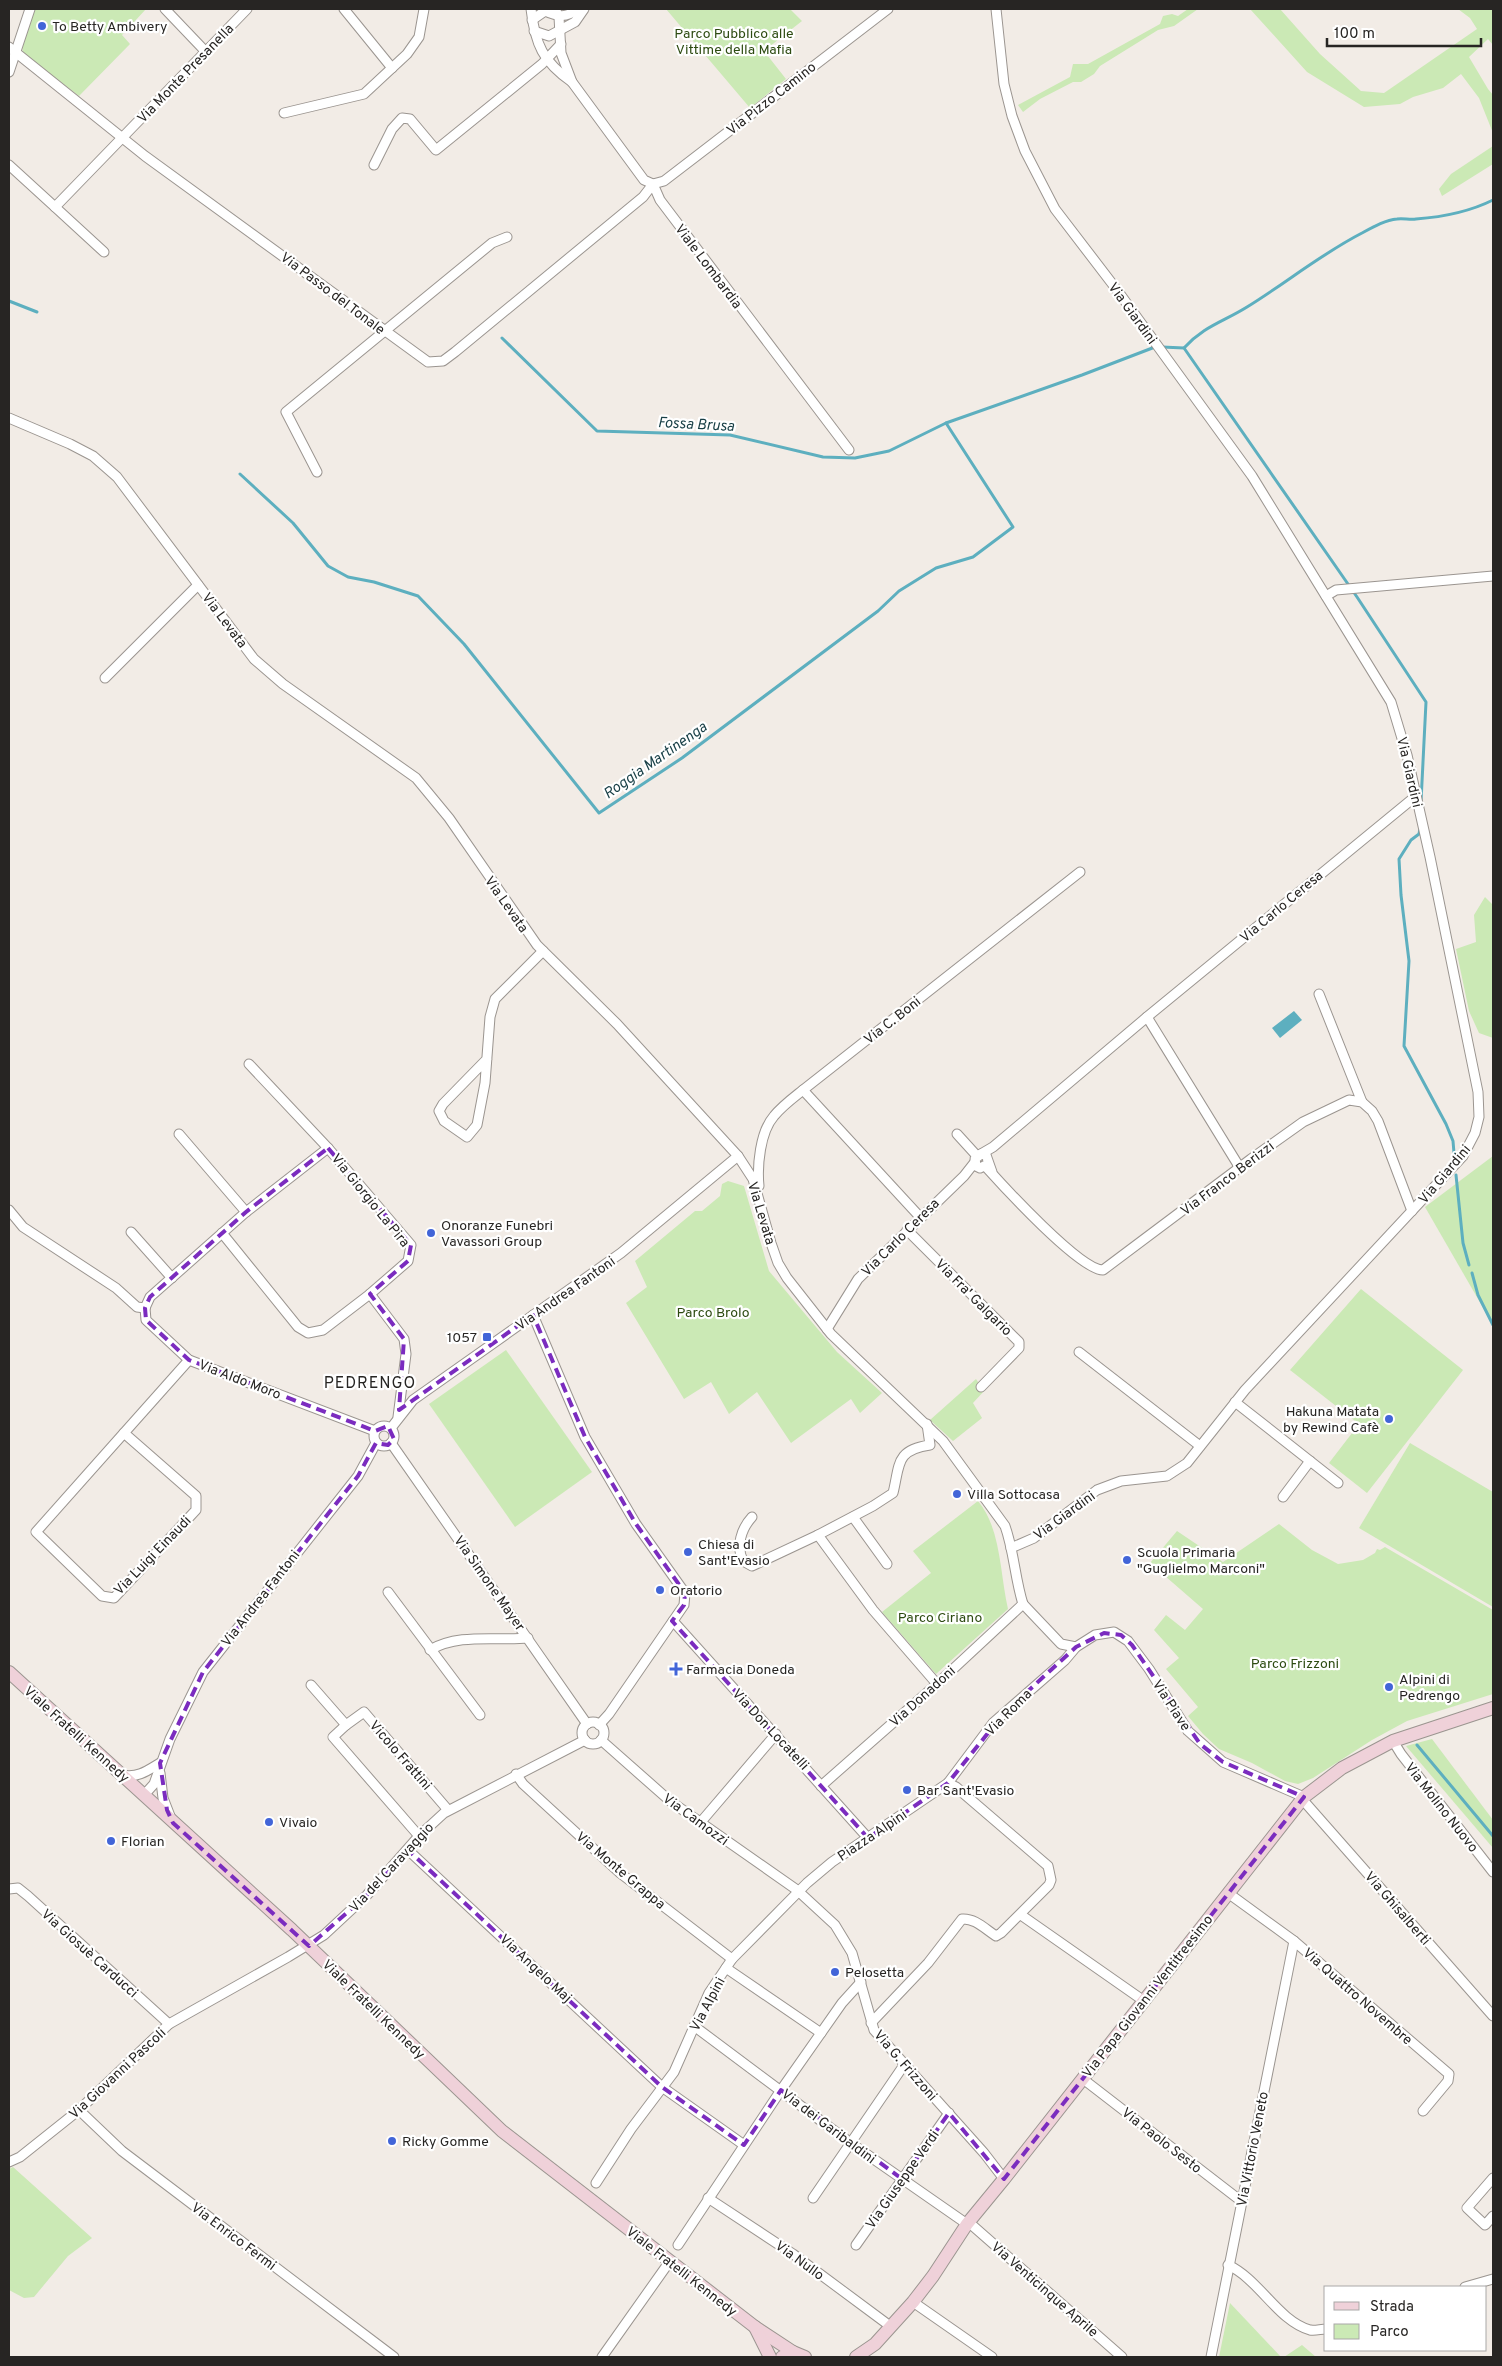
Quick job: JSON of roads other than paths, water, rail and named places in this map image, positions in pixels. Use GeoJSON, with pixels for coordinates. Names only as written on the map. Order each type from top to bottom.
{"type":"FeatureCollection","features":[{"type":"Feature","properties":{"kind":"street"},"geometry":{"type":"LineString","coordinates":[[9,72],[12,49],[30,9]]}},
{"type":"Feature","properties":{"kind":"street"},"geometry":{"type":"LineString","coordinates":[[165,9],[206,52]]}},
{"type":"Feature","properties":{"kind":"street","name":"Via Monte Presanella"},"geometry":{"type":"LineString","coordinates":[[55,207],[247,9]]}},
{"type":"Feature","properties":{"kind":"street"},"geometry":{"type":"LineString","coordinates":[[344,9],[392,68]]}},
{"type":"Feature","properties":{"kind":"street"},"geometry":{"type":"LineString","coordinates":[[284,113],[364,94],[407,54],[419,37],[424,9]]}},
{"type":"Feature","properties":{"kind":"street","name":"Viale Lombardia"},"geometry":{"type":"LineString","coordinates":[[531,9],[534,31],[546,60],[572,82],[644,180],[653,184],[660,200],[849,450]]}},
{"type":"Feature","properties":{"kind":"street"},"geometry":{"type":"LineString","coordinates":[[532,20],[544,11],[572,14],[578,9]]}},
{"type":"Feature","properties":{"kind":"street"},"geometry":{"type":"LineString","coordinates":[[534,31],[549,36],[560,28],[575,22],[584,9]]}},
{"type":"Feature","properties":{"kind":"street","name":"Via Pizzo Camino"},"geometry":{"type":"LineString","coordinates":[[653,184],[664,181],[888,9]]}},
{"type":"Feature","properties":{"kind":"street","name":"Via Giardini"},"geometry":{"type":"LineString","coordinates":[[996,9],[1004,84],[1012,116],[1025,151],[1055,209],[1117,290],[1252,476],[1391,702],[1407,754],[1458,987],[1479,1106],[1475,1133],[1463,1156],[1235,1402],[1187,1463],[1167,1476],[1120,1481],[1097,1490],[1034,1538],[1011,1548]]}},
{"type":"Feature","properties":{"kind":"street","name":"Viale Lombardia"},"geometry":{"type":"LineString","coordinates":[[557,13],[562,43],[561,53],[572,82]]}},
{"type":"Feature","properties":{"kind":"street"},"geometry":{"type":"LineString","coordinates":[[374,165],[392,129],[402,118],[410,119],[436,150],[546,60],[562,43]]}},
{"type":"Feature","properties":{"kind":"street","name":"Via Passo del Tonale"},"geometry":{"type":"LineString","coordinates":[[12,49],[145,156],[428,362],[443,361],[643,197],[653,184]]}},
{"type":"Feature","properties":{"kind":"street"},"geometry":{"type":"LineString","coordinates":[[9,164],[104,252]]}},
{"type":"Feature","properties":{"kind":"street"},"geometry":{"type":"LineString","coordinates":[[317,472],[286,412],[492,242],[507,237]]}},
{"type":"Feature","properties":{"kind":"street","name":"Via Levata"},"geometry":{"type":"LineString","coordinates":[[9,418],[70,444],[105,466],[130,491],[245,648],[266,670],[416,778],[449,818],[524,929],[543,951],[617,1024],[738,1156],[753,1179],[778,1263],[827,1329],[851,1354],[927,1424],[948,1447],[1005,1526],[1011,1548]]}},
{"type":"Feature","properties":{"kind":"street"},"geometry":{"type":"LineString","coordinates":[[1326,596],[1336,590],[1493,576]]}},
{"type":"Feature","properties":{"kind":"street"},"geometry":{"type":"LineString","coordinates":[[105,678],[198,585]]}},
{"type":"Feature","properties":{"kind":"street","name":"Via Carlo Ceresa"},"geometry":{"type":"LineString","coordinates":[[827,1329],[858,1279],[920,1217],[982,1161],[994,1146],[1147,1017],[1416,796]]}},
{"type":"Feature","properties":{"kind":"street","name":"Via C. Boni"},"geometry":{"type":"LineString","coordinates":[[760,1199],[758,1165],[767,1126],[773,1116],[803,1090],[1080,872]]}},
{"type":"Feature","properties":{"kind":"street"},"geometry":{"type":"LineString","coordinates":[[487,1059],[443,1104],[439,1111],[444,1121],[467,1137],[478,1125],[487,1059],[490,1017],[495,998],[543,951]]}},
{"type":"Feature","properties":{"kind":"street"},"geometry":{"type":"LineString","coordinates":[[1319,994],[1362,1102],[1372,1111],[1378,1121],[1412,1211]]}},
{"type":"Feature","properties":{"kind":"street"},"geometry":{"type":"LineString","coordinates":[[1147,1017],[1240,1168]]}},
{"type":"Feature","properties":{"kind":"street","name":"Via Giorgio La Pira"},"geometry":{"type":"LineString","coordinates":[[222,1233],[298,1327],[308,1333],[323,1330],[370,1294],[408,1261],[411,1245],[328,1148],[249,1064]]}},
{"type":"Feature","properties":{"kind":"street"},"geometry":{"type":"LineString","coordinates":[[803,1090],[920,1217]]}},
{"type":"Feature","properties":{"kind":"street","name":"Via Franco Berizzi"},"geometry":{"type":"LineString","coordinates":[[982,1161],[995,1177],[1048,1231],[1091,1266],[1099,1270],[1108,1268],[1304,1122],[1349,1100],[1362,1102]]}},
{"type":"Feature","properties":{"kind":"street"},"geometry":{"type":"LineString","coordinates":[[179,1134],[246,1212]]}},
{"type":"Feature","properties":{"kind":"street"},"geometry":{"type":"LineString","coordinates":[[957,1134],[982,1161]]}},
{"type":"Feature","properties":{"kind":"street","name":"Via Giorgio La Pira"},"geometry":{"type":"LineString","coordinates":[[144,1308],[150,1297],[246,1212],[328,1148]]}},
{"type":"Feature","properties":{"kind":"street","name":"Via Andrea Fantoni"},"geometry":{"type":"LineString","coordinates":[[391,1428],[413,1400],[621,1253],[738,1156]]}},
{"type":"Feature","properties":{"kind":"street","name":"Via Aldo Moro"},"geometry":{"type":"LineString","coordinates":[[9,1210],[23,1227],[116,1288],[137,1307],[144,1308],[146,1320],[189,1360],[374,1431]]}},
{"type":"Feature","properties":{"kind":"street","name":"Via Fra' Galgario"},"geometry":{"type":"LineString","coordinates":[[907,1230],[1019,1342],[1019,1348],[981,1387]]}},
{"type":"Feature","properties":{"kind":"street"},"geometry":{"type":"LineString","coordinates":[[131,1232],[172,1278]]}},
{"type":"Feature","properties":{"kind":"street"},"geometry":{"type":"LineString","coordinates":[[370,1294],[404,1338],[406,1354],[398,1417]]}},
{"type":"Feature","properties":{"kind":"street"},"geometry":{"type":"LineString","coordinates":[[533,1315],[585,1437],[636,1524],[685,1593],[684,1605],[609,1714],[599,1724]]}},
{"type":"Feature","properties":{"kind":"street"},"geometry":{"type":"LineString","coordinates":[[1079,1352],[1200,1446]]}},
{"type":"Feature","properties":{"kind":"street","name":"Via Luigi Einaudi"},"geometry":{"type":"LineString","coordinates":[[124,1433],[196,1496],[196,1510],[114,1598],[102,1596],[36,1532],[124,1433],[189,1360]]}},
{"type":"Feature","properties":{"kind":"street"},"geometry":{"type":"LineString","coordinates":[[1235,1402],[1338,1483]]}},
{"type":"Feature","properties":{"kind":"street"},"geometry":{"type":"LineString","coordinates":[[927,1424],[930,1445]]}},
{"type":"Feature","properties":{"kind":"street"},"geometry":{"type":"LineString","coordinates":[[380,1426],[391,1428],[394,1437],[391,1443],[384,1446],[376,1443],[373,1437],[374,1431],[380,1426]]}},
{"type":"Feature","properties":{"kind":"street","name":"Via Andrea Fantoni"},"geometry":{"type":"LineString","coordinates":[[144,1795],[154,1784],[160,1762],[203,1672],[358,1476],[376,1443]]}},
{"type":"Feature","properties":{"kind":"street","name":"Via Simone Mayer"},"geometry":{"type":"LineString","coordinates":[[391,1443],[586,1724]]}},
{"type":"Feature","properties":{"kind":"street"},"geometry":{"type":"LineString","coordinates":[[752,1517],[740,1539],[739,1551],[743,1561],[752,1566],[818,1536],[894,1493],[900,1460],[907,1452],[918,1447],[930,1445],[948,1447]]}},
{"type":"Feature","properties":{"kind":"street"},"geometry":{"type":"LineString","coordinates":[[1283,1497],[1310,1461]]}},
{"type":"Feature","properties":{"kind":"street"},"geometry":{"type":"LineString","coordinates":[[853,1517],[887,1564]]}},
{"type":"Feature","properties":{"kind":"street"},"geometry":{"type":"LineString","coordinates":[[818,1536],[873,1610],[937,1684]]}},
{"type":"Feature","properties":{"kind":"street"},"geometry":{"type":"LineString","coordinates":[[1011,1548],[1015,1577],[1022,1604],[1061,1644],[1076,1647]]}},
{"type":"Feature","properties":{"kind":"street"},"geometry":{"type":"LineString","coordinates":[[388,1592],[480,1715]]}},
{"type":"Feature","properties":{"kind":"street","name":"Via Donadoni"},"geometry":{"type":"LineString","coordinates":[[821,1786],[937,1684],[1022,1604]]}},
{"type":"Feature","properties":{"kind":"street","name":"Via Don Locatelli"},"geometry":{"type":"LineString","coordinates":[[673,1621],[868,1838]]}},
{"type":"Feature","properties":{"kind":"street","name":"Via Piave"},"geometry":{"type":"LineString","coordinates":[[1076,1647],[1095,1635],[1114,1632],[1122,1635],[1149,1669],[1188,1731],[1200,1744],[1223,1762],[1303,1798]]}},
{"type":"Feature","properties":{"kind":"street"},"geometry":{"type":"LineString","coordinates":[[430,1650],[440,1644],[459,1639],[528,1638]]}},
{"type":"Feature","properties":{"kind":"street","name":"Via Roma"},"geometry":{"type":"LineString","coordinates":[[948,1783],[994,1723],[1065,1660],[1076,1647]]}},
{"type":"Feature","properties":{"kind":"street","name":"Viale Fratelli Kennedy"},"geometry":{"type":"LineString","coordinates":[[9,1672],[309,1946],[502,2131],[755,2327],[787,2355],[805,2357]]}},
{"type":"Feature","properties":{"kind":"street","name":"Vicolo Frattini"},"geometry":{"type":"LineString","coordinates":[[311,1685],[346,1724],[364,1712],[448,1810]]}},
{"type":"Feature","properties":{"kind":"street","name":"Via Papa Giovanni Ventitreesimo"},"geometry":{"type":"LineString","coordinates":[[856,2357],[874,2344],[913,2302],[933,2276],[966,2224],[1004,2179],[1303,1798],[1342,1768],[1394,1741],[1493,1708]]}},
{"type":"Feature","properties":{"kind":"street"},"geometry":{"type":"LineString","coordinates":[[593,1722],[599,1724],[603,1732],[600,1740],[593,1744],[585,1740],[582,1732],[586,1724],[593,1722]]}},
{"type":"Feature","properties":{"kind":"street"},"geometry":{"type":"LineString","coordinates":[[346,1724],[333,1736],[419,1836]]}},
{"type":"Feature","properties":{"kind":"street"},"geometry":{"type":"LineString","coordinates":[[700,1823],[776,1734]]}},
{"type":"Feature","properties":{"kind":"street","name":"Via del Caravaggio"},"geometry":{"type":"LineString","coordinates":[[309,1946],[324,1935],[367,1894],[419,1836],[448,1810],[585,1740]]}},
{"type":"Feature","properties":{"kind":"street","name":"Via Camozzi"},"geometry":{"type":"LineString","coordinates":[[600,1740],[670,1801],[797,1890]]}},
{"type":"Feature","properties":{"kind":"street","name":"Via Molino Nuovo"},"geometry":{"type":"LineString","coordinates":[[1394,1741],[1401,1754],[1493,1872]]}},
{"type":"Feature","properties":{"kind":"street"},"geometry":{"type":"LineString","coordinates":[[121,1775],[132,1777],[144,1774],[160,1762]]}},
{"type":"Feature","properties":{"kind":"street"},"geometry":{"type":"LineString","coordinates":[[160,1762],[163,1798],[173,1823]]}},
{"type":"Feature","properties":{"kind":"street","name":"Via Monte Grappa"},"geometry":{"type":"LineString","coordinates":[[516,1774],[523,1784],[620,1873],[732,1959]]}},
{"type":"Feature","properties":{"kind":"street"},"geometry":{"type":"LineString","coordinates":[[871,2023],[928,1963],[962,1919],[977,1922],[996,1936],[1021,1915],[1049,1885],[1051,1880],[1048,1866],[1040,1863],[956,1787],[948,1783]]}},
{"type":"Feature","properties":{"kind":"street","name":"Piazza Alpini"},"geometry":{"type":"LineString","coordinates":[[797,1890],[832,1862],[948,1783]]}},
{"type":"Feature","properties":{"kind":"street","name":"Via Ghisalberti"},"geometry":{"type":"LineString","coordinates":[[1303,1798],[1493,2016]]}},
{"type":"Feature","properties":{"kind":"street","name":"Via Angelo Maj"},"geometry":{"type":"LineString","coordinates":[[408,1850],[662,2088],[744,2145]]}},
{"type":"Feature","properties":{"kind":"street","name":"Via Giosuè Carducci"},"geometry":{"type":"LineString","coordinates":[[9,1887],[18,1888],[28,1896],[169,2024]]}},
{"type":"Feature","properties":{"kind":"street","name":"Via Alpini"},"geometry":{"type":"LineString","coordinates":[[596,2183],[631,2129],[674,2072],[709,1993],[732,1959],[797,1890]]}},
{"type":"Feature","properties":{"kind":"street","name":"Via G. Frizzoni"},"geometry":{"type":"LineString","coordinates":[[797,1890],[820,1910],[845,1940],[852,1953],[871,2023],[904,2065],[984,2153],[1004,2179]]}},
{"type":"Feature","properties":{"kind":"street","name":"Via Quattro Novembre"},"geometry":{"type":"LineString","coordinates":[[1228,1893],[1294,1941],[1449,2074],[1448,2081],[1423,2111]]}},
{"type":"Feature","properties":{"kind":"street"},"geometry":{"type":"LineString","coordinates":[[1021,1915],[1144,2001]]}},
{"type":"Feature","properties":{"kind":"street","name":"Via Vittorio Veneto"},"geometry":{"type":"LineString","coordinates":[[1210,2357],[1294,1941]]}},
{"type":"Feature","properties":{"kind":"street","name":"Via Giovanni Pascoli"},"geometry":{"type":"LineString","coordinates":[[9,2162],[20,2157],[79,2110],[169,2024],[309,1946]]}},
{"type":"Feature","properties":{"kind":"street"},"geometry":{"type":"LineString","coordinates":[[726,1968],[821,2033]]}},
{"type":"Feature","properties":{"kind":"street"},"geometry":{"type":"LineString","coordinates":[[678,2245],[781,2090],[842,2003],[861,1982]]}},
{"type":"Feature","properties":{"kind":"street","name":"Via dei Garibaldini"},"geometry":{"type":"LineString","coordinates":[[694,2026],[852,2144],[966,2224]]}},
{"type":"Feature","properties":{"kind":"street"},"geometry":{"type":"LineString","coordinates":[[813,2198],[852,2144],[904,2065]]}},
{"type":"Feature","properties":{"kind":"street","name":"Via Paolo Sesto"},"geometry":{"type":"LineString","coordinates":[[1083,2078],[1241,2201]]}},
{"type":"Feature","properties":{"kind":"street","name":"Via Enrico Fermi"},"geometry":{"type":"LineString","coordinates":[[79,2110],[122,2151],[394,2357]]}},
{"type":"Feature","properties":{"kind":"street","name":"Via Giuseppe Verdi"},"geometry":{"type":"LineString","coordinates":[[856,2246],[949,2114]]}},
{"type":"Feature","properties":{"kind":"street"},"geometry":{"type":"LineString","coordinates":[[1493,2178],[1467,2208],[1485,2224],[1493,2216]]}},
{"type":"Feature","properties":{"kind":"street","name":"Via Nullo"},"geometry":{"type":"LineString","coordinates":[[708,2198],[793,2254],[890,2326]]}},
{"type":"Feature","properties":{"kind":"street","name":"Via Venticinque Aprile"},"geometry":{"type":"LineString","coordinates":[[966,2224],[973,2226],[1122,2357]]}},
{"type":"Feature","properties":{"kind":"street"},"geometry":{"type":"LineString","coordinates":[[602,2357],[670,2261]]}},
{"type":"Feature","properties":{"kind":"street"},"geometry":{"type":"LineString","coordinates":[[1228,2266],[1241,2272],[1301,2326],[1312,2330],[1324,2329]]}},
{"type":"Feature","properties":{"kind":"street"},"geometry":{"type":"LineString","coordinates":[[1468,2286],[1493,2278]]}},
{"type":"Feature","properties":{"kind":"street"},"geometry":{"type":"LineString","coordinates":[[913,2302],[992,2357]]}},
{"type":"Feature","properties":{"kind":"street","name":"Viale Fratelli Kennedy"},"geometry":{"type":"LineString","coordinates":[[755,2327],[770,2357]]}},
{"type":"Feature","properties":{"kind":"water"},"geometry":{"type":"Polygon","coordinates":[[[1294,1011],[1302,1020],[1280,1038],[1272,1028],[1294,1011]]]}},
{"type":"Feature","properties":{"kind":"waterway"},"geometry":{"type":"LineString","coordinates":[[1184,348],[1206,329],[1247,307],[1332,250],[1375,226],[1399,219],[1426,218],[1456,213],[1475,208],[1493,200]]}},
{"type":"Feature","properties":{"kind":"waterway","name":"Roggia Martinenga"},"geometry":{"type":"LineString","coordinates":[[9,301],[37,312]]}},
{"type":"Feature","properties":{"kind":"waterway","name":"Fossa Brusa"},"geometry":{"type":"LineString","coordinates":[[502,338],[597,431],[730,435],[823,457],[855,458],[889,451],[946,423],[1155,347]]}},
{"type":"Feature","properties":{"kind":"waterway"},"geometry":{"type":"LineString","coordinates":[[1162,347],[1184,348],[1357,597],[1426,702],[1421,802]]}},
{"type":"Feature","properties":{"kind":"waterway","name":"Roggia Martinenga"},"geometry":{"type":"LineString","coordinates":[[240,474],[293,523],[328,566],[348,577],[374,582],[418,596],[464,644],[599,813],[682,758],[878,611],[899,591],[936,568],[973,557],[1013,527],[946,423]]}},
{"type":"Feature","properties":{"kind":"waterway"},"geometry":{"type":"LineString","coordinates":[[1420,828],[1419,834],[1411,840],[1399,859],[1401,895],[1409,961],[1404,1046],[1446,1124],[1453,1141],[1454,1153]]}},
{"type":"Feature","properties":{"kind":"waterway"},"geometry":{"type":"LineString","coordinates":[[1456,1175],[1463,1243],[1469,1265]]}},
{"type":"Feature","properties":{"kind":"waterway"},"geometry":{"type":"LineString","coordinates":[[1472,1273],[1478,1295],[1493,1325]]}},
{"type":"Feature","properties":{"kind":"waterway"},"geometry":{"type":"LineString","coordinates":[[1417,1745],[1493,1836]]}},
{"type":"Feature","properties":{"kind":"place","name":"To Betty Ambivery"},"geometry":{"type":"Point","coordinates":[42,26]}},
{"type":"Feature","properties":{"kind":"place","name":"Onoranze Funebri Vavassori Group"},"geometry":{"type":"Point","coordinates":[431,1233]}},
{"type":"Feature","properties":{"kind":"place","name":"1057"},"geometry":{"type":"Point","coordinates":[487,1337]}},
{"type":"Feature","properties":{"kind":"place","name":"Hakuna Matata by Rewind Cafè"},"geometry":{"type":"Point","coordinates":[1389,1419]}},
{"type":"Feature","properties":{"kind":"place","name":"Villa Sottocasa"},"geometry":{"type":"Point","coordinates":[957,1494]}},
{"type":"Feature","properties":{"kind":"place","name":"Chiesa di Sant'Evasio"},"geometry":{"type":"Point","coordinates":[688,1552]}},
{"type":"Feature","properties":{"kind":"place","name":"Scuola Primaria \"Guglielmo Marconi\""},"geometry":{"type":"Point","coordinates":[1127,1560]}},
{"type":"Feature","properties":{"kind":"place","name":"Oratorio"},"geometry":{"type":"Point","coordinates":[660,1590]}},
{"type":"Feature","properties":{"kind":"place","name":"Farmacia Doneda"},"geometry":{"type":"Point","coordinates":[676,1669]}},
{"type":"Feature","properties":{"kind":"place","name":"Alpini di Pedrengo"},"geometry":{"type":"Point","coordinates":[1389,1687]}},
{"type":"Feature","properties":{"kind":"place","name":"Bar Sant'Evasio"},"geometry":{"type":"Point","coordinates":[907,1790]}},
{"type":"Feature","properties":{"kind":"place","name":"Vivaio"},"geometry":{"type":"Point","coordinates":[269,1822]}},
{"type":"Feature","properties":{"kind":"place","name":"Florian"},"geometry":{"type":"Point","coordinates":[111,1841]}},
{"type":"Feature","properties":{"kind":"place","name":"Pelosetta"},"geometry":{"type":"Point","coordinates":[835,1972]}},
{"type":"Feature","properties":{"kind":"place","name":"Ricky Gomme"},"geometry":{"type":"Point","coordinates":[392,2141]}},
{"type":"Feature","properties":{"kind":"district","name":"PEDRENGO"},"geometry":{"type":"Point","coordinates":[370,1382]}},
{"type":"Feature","properties":{"kind":"park label","name":"Parco Pubblico alle Vittime della Mafia"},"geometry":{"type":"Point","coordinates":[734,42]}},
{"type":"Feature","properties":{"kind":"park label","name":"Parco Brolo"},"geometry":{"type":"Point","coordinates":[713,1312]}},
{"type":"Feature","properties":{"kind":"park label","name":"Parco Ciriano"},"geometry":{"type":"Point","coordinates":[940,1617]}},
{"type":"Feature","properties":{"kind":"park label","name":"Parco Frizzoni"},"geometry":{"type":"Point","coordinates":[1295,1663]}}]}
